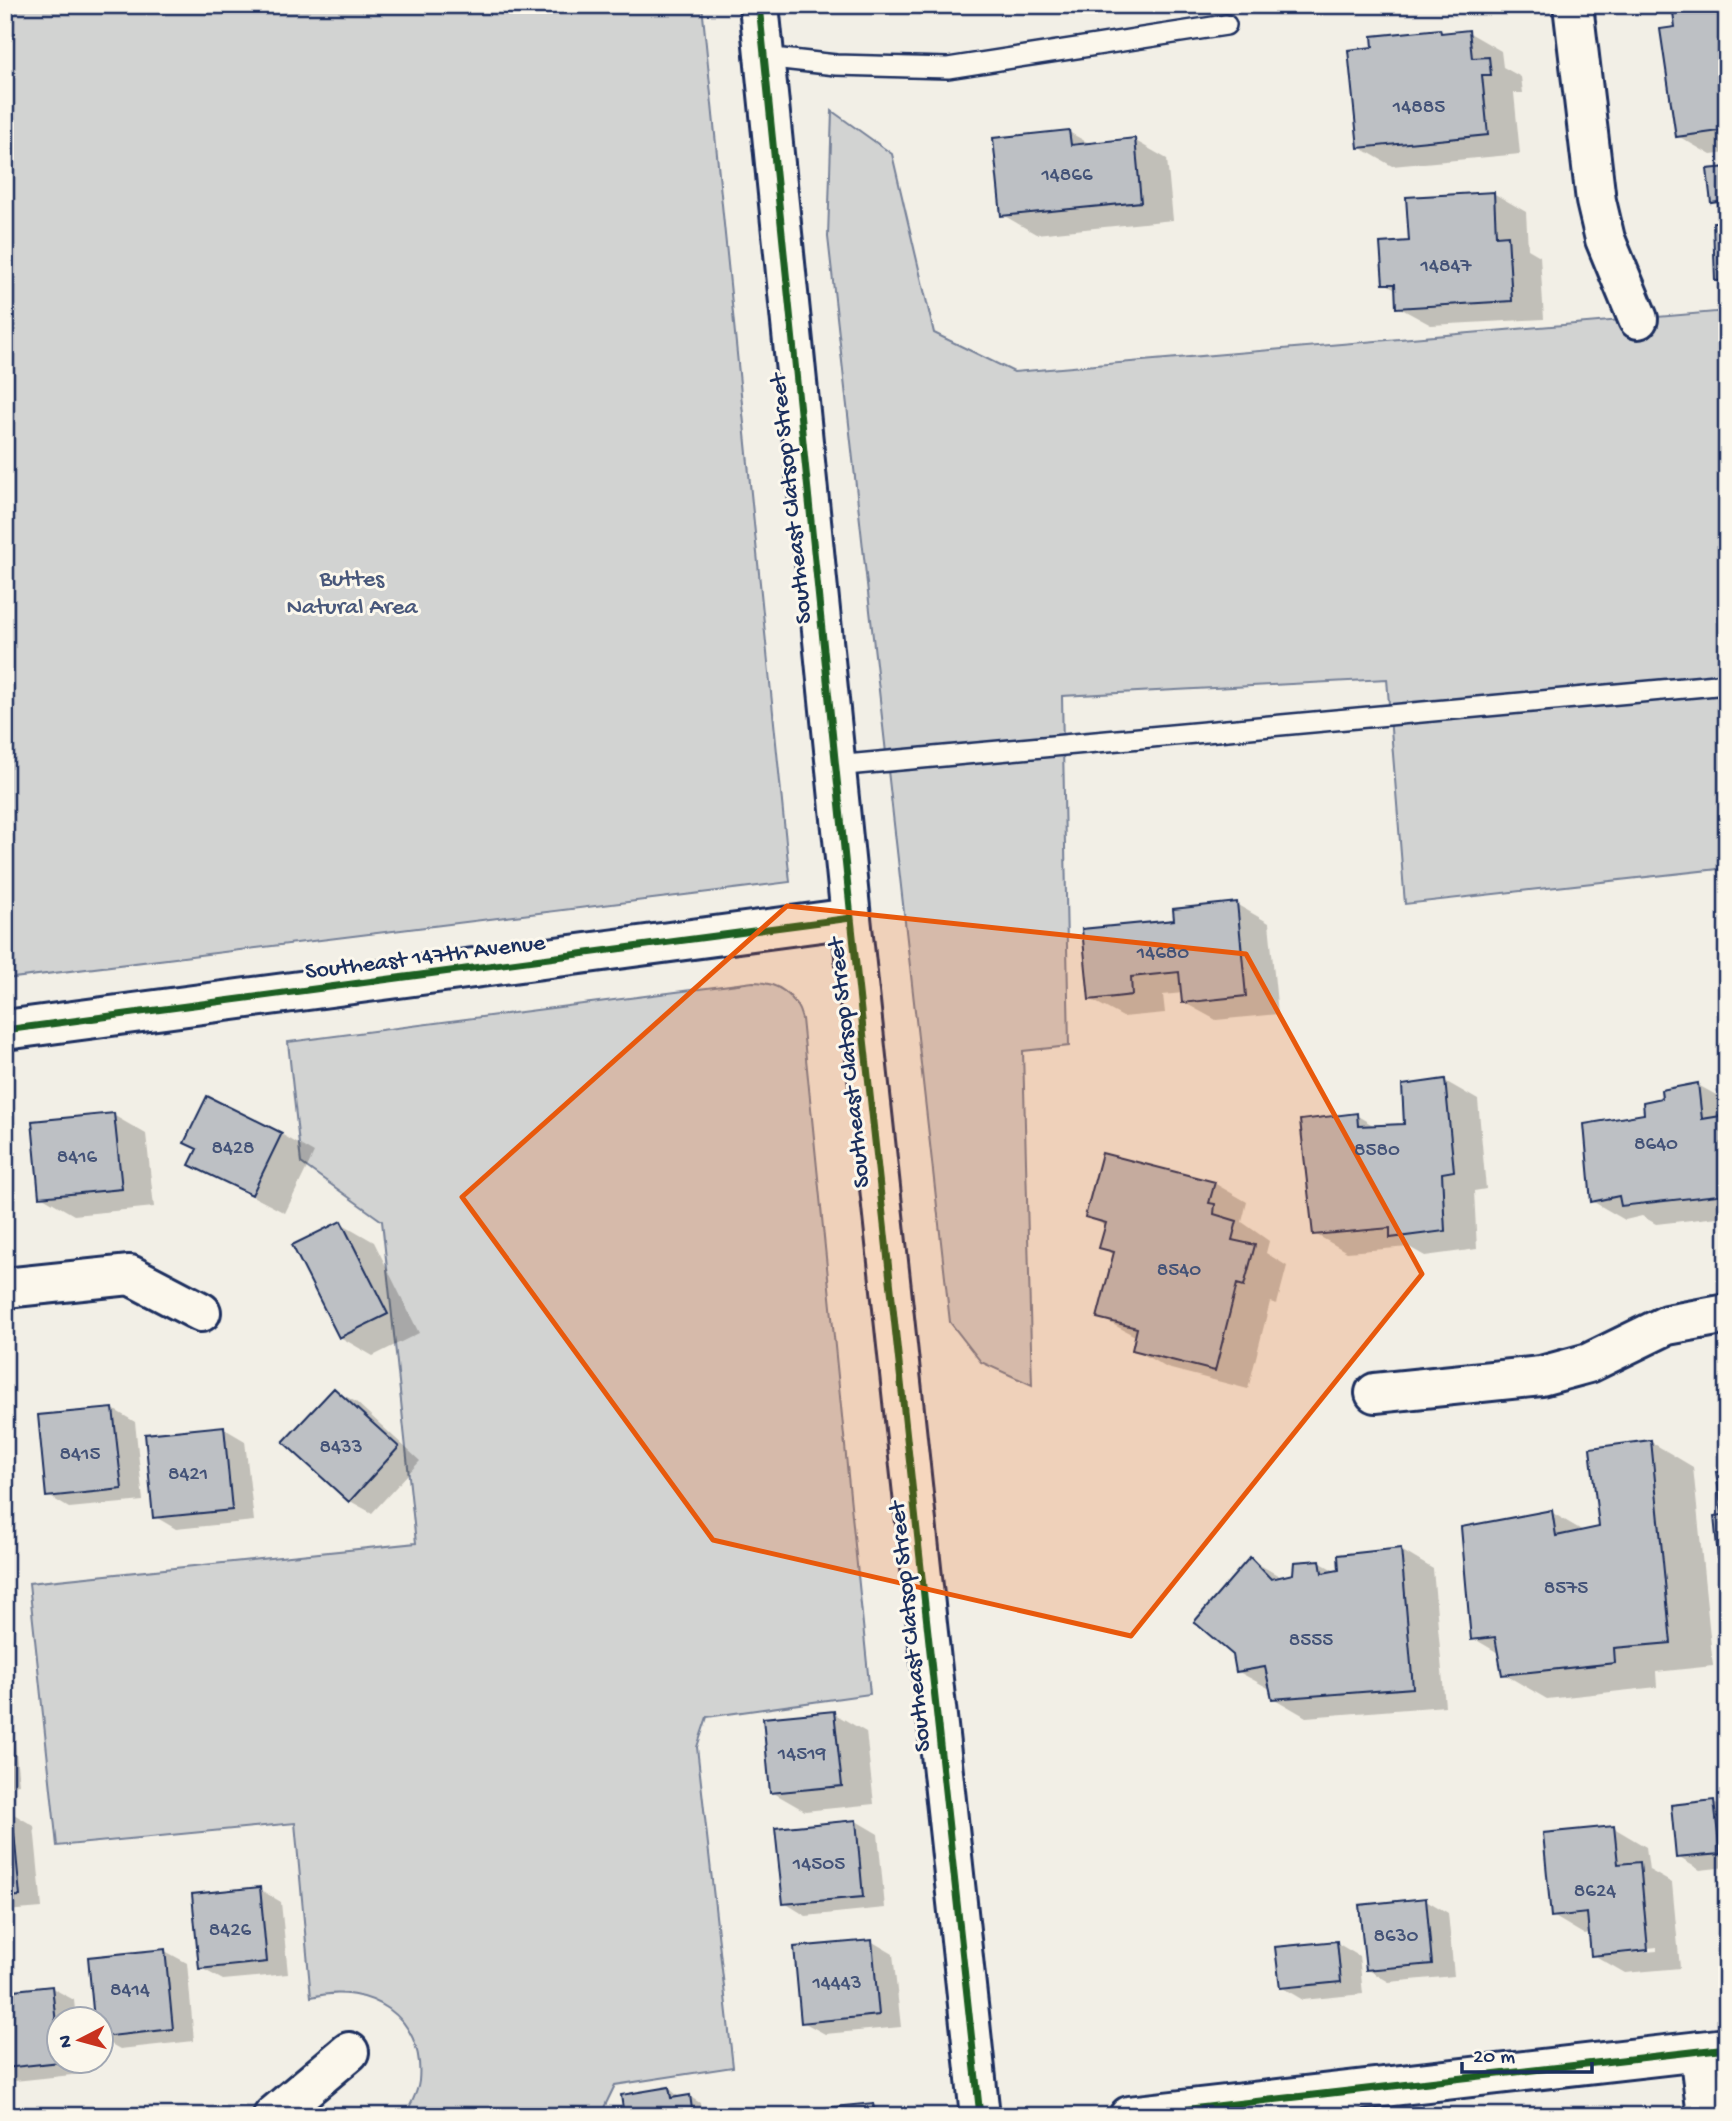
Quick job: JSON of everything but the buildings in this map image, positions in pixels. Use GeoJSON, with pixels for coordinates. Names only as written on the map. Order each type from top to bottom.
{"type":"FeatureCollection","features":[{"type":"Feature","properties":{"kind":"street","name":"Southeast Clatsop Street"},"geometry":{"type":"LineString","coordinates":[[760,5],[835,766],[980,2116]]}},
{"type":"Feature","properties":{"kind":"street"},"geometry":{"type":"LineString","coordinates":[[1573,5],[1596,201],[1605,239],[1638,318]]}},
{"type":"Feature","properties":{"kind":"street","name":"Southeast 147th Avenue"},"geometry":{"type":"LineString","coordinates":[[5,1030],[851,918]]}},
{"type":"Feature","properties":{"kind":"street"},"geometry":{"type":"LineString","coordinates":[[5,1288],[130,1275],[201,1312]]}},
{"type":"Feature","properties":{"kind":"street"},"geometry":{"type":"LineString","coordinates":[[1375,1393],[1541,1376],[1589,1363],[1667,1325],[1727,1314]]}},
{"type":"Feature","properties":{"kind":"street"},"geometry":{"type":"LineString","coordinates":[[1129,2116],[1713,2050],[1707,2116]]}},
{"type":"Feature","properties":{"kind":"street"},"geometry":{"type":"LineString","coordinates":[[272,2116],[349,2052]]}},
{"type":"Feature","properties":{"kind":"lane"},"geometry":{"type":"LineString","coordinates":[[764,57],[836,65],[948,68],[1226,24]]}},
{"type":"Feature","properties":{"kind":"lane"},"geometry":{"type":"LineString","coordinates":[[835,766],[1727,684]]}},
{"type":"Feature","properties":{"kind":"highlighted area"},"geometry":{"type":"Polygon","coordinates":[[[787,906],[1246,954],[1422,1274],[1131,1636],[713,1540],[462,1197],[787,906]]]}},
{"type":"Feature","properties":{"kind":"green space","name":"Buttes Natural Area"},"geometry":{"type":"Polygon","coordinates":[[[5,5],[702,5],[790,882],[5,979],[5,5]]]}},
{"type":"Feature","properties":{"kind":"green space"},"geometry":{"type":"Polygon","coordinates":[[[832,111],[892,154],[934,333],[1014,372],[1727,311],[1727,868],[1405,904],[1387,679],[1062,696],[1069,1046],[1023,1051],[1032,1385],[981,1362],[950,1322],[828,237],[832,111]]]}},
{"type":"Feature","properties":{"kind":"green space"},"geometry":{"type":"Polygon","coordinates":[[[753,982],[770,984],[785,992],[795,1003],[802,1019],[870,1694],[707,1717],[697,1747],[733,2067],[615,2085],[600,2116],[405,2116],[419,2081],[418,2058],[413,2038],[403,2022],[389,2009],[372,2000],[333,1994],[311,1997],[295,1823],[57,1846],[29,1583],[416,1543],[382,1221],[301,1163],[288,1042],[753,982]]]}},
{"type":"Feature","properties":{"kind":"cycle path"},"geometry":{"type":"LineString","coordinates":[[759,5],[851,918],[980,2116]]}},
{"type":"Feature","properties":{"kind":"cycle path"},"geometry":{"type":"LineString","coordinates":[[5,1030],[851,918]]}},
{"type":"Feature","properties":{"kind":"cycle path"},"geometry":{"type":"LineString","coordinates":[[1129,2116],[1727,2048]]}}]}
